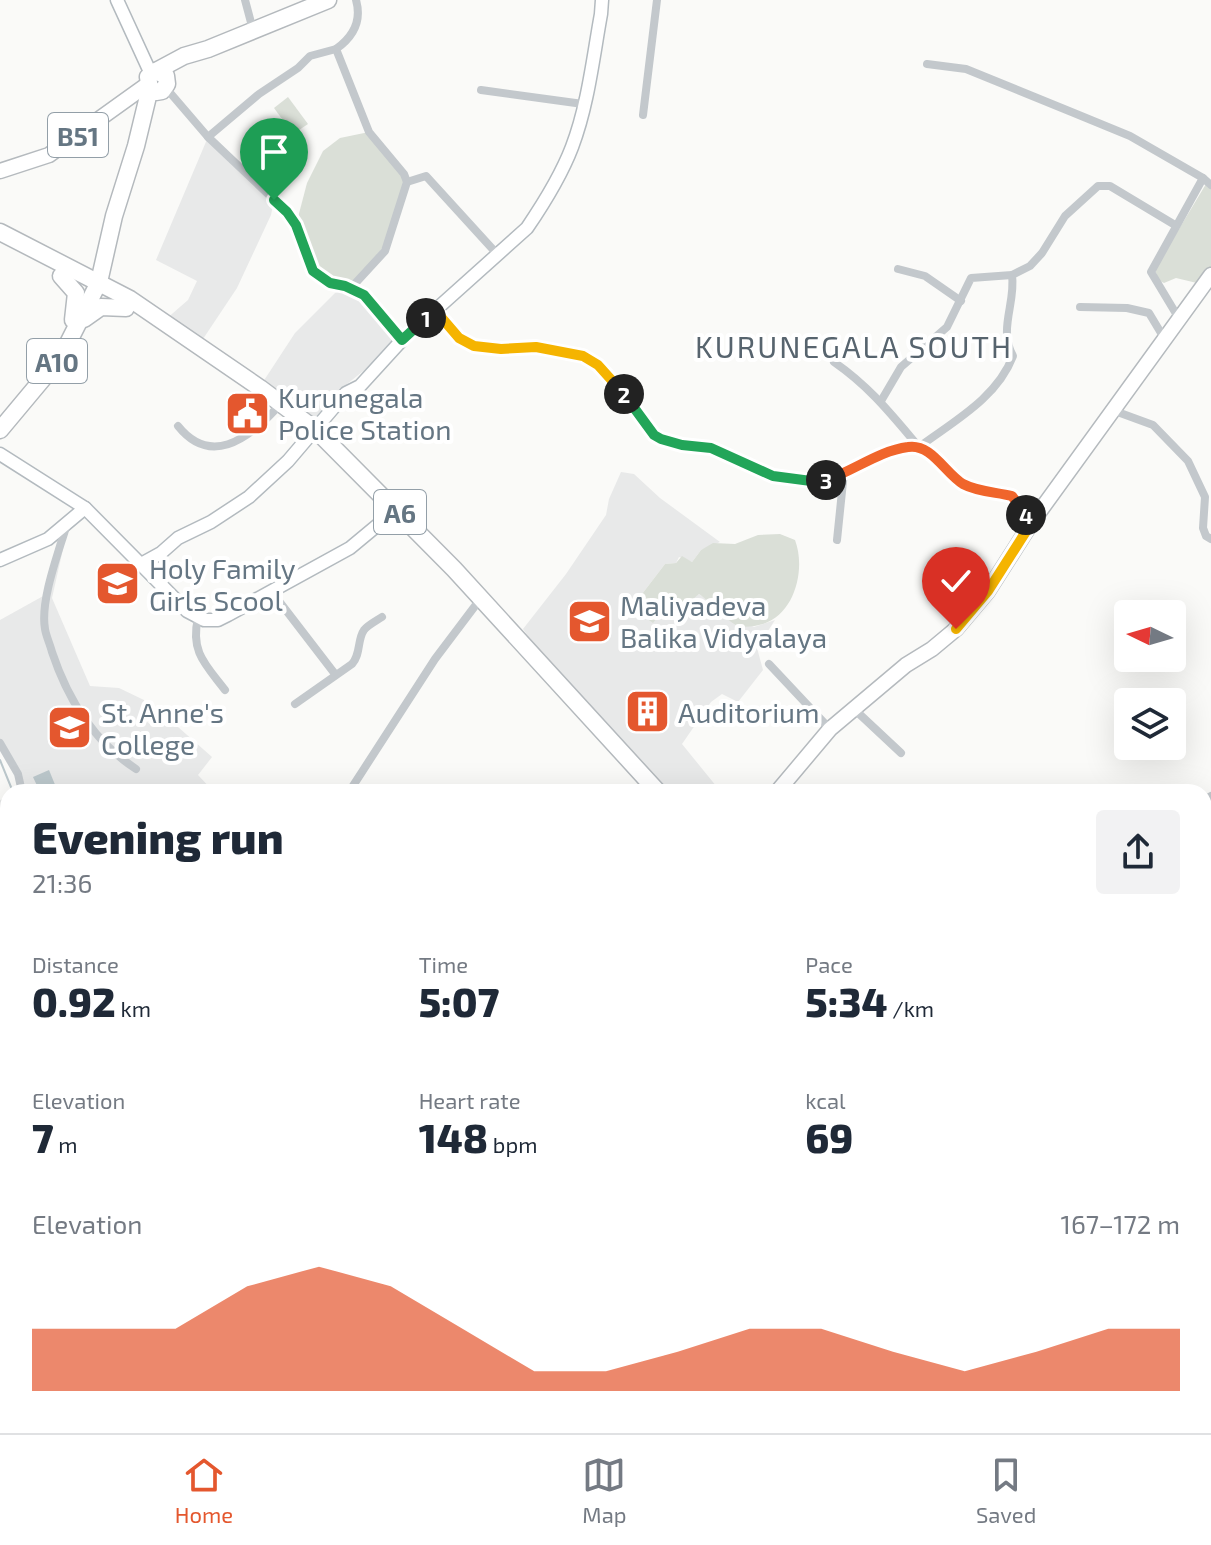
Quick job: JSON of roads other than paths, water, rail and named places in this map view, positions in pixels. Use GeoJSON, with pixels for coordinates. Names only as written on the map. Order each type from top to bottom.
{"type":"FeatureCollection","features":[{"type":"Feature","properties":{"kind":"highway"},"geometry":{"type":"LineString","coordinates":[[157,82],[184,56],[328,0]]}},
{"type":"Feature","properties":{"kind":"highway","name":"A10"},"geometry":{"type":"LineString","coordinates":[[0,430],[55,365],[93,285],[157,82]]}},
{"type":"Feature","properties":{"kind":"highway","name":"A6"},"geometry":{"type":"LineString","coordinates":[[1,236],[128,304],[260,388],[394,512],[538,659],[651,784]]}},
{"type":"Feature","properties":{"kind":"highway"},"geometry":{"type":"LineString","coordinates":[[76,322],[76,293],[63,271],[93,260],[107,246]]}},
{"type":"Feature","properties":{"kind":"highway"},"geometry":{"type":"LineString","coordinates":[[76,322],[101,307],[128,304],[111,279],[107,246]]}},
{"type":"Feature","properties":{"kind":"highway","name":"A6"},"geometry":{"type":"LineString","coordinates":[[128,304],[275,410],[312,433]]}},
{"type":"Feature","properties":{"kind":"highway","name":"A10"},"geometry":{"type":"LineString","coordinates":[[0,420],[76,322]]}},
{"type":"Feature","properties":{"kind":"highway","name":"A6"},"geometry":{"type":"LineString","coordinates":[[394,512],[638,784]]}},
{"type":"Feature","properties":{"kind":"main road","name":"B51"},"geometry":{"type":"LineString","coordinates":[[0,171],[49,155],[157,82]]}},
{"type":"Feature","properties":{"kind":"main road"},"geometry":{"type":"LineString","coordinates":[[784,784],[830,729],[906,665],[956,629],[988,591],[1032,522],[1178,317],[1208,284]]}},
{"type":"Feature","properties":{"kind":"street"},"geometry":{"type":"LineString","coordinates":[[117,0],[157,82],[208,137],[287,212],[296,225],[313,271],[330,283],[364,295],[402,340]]}},
{"type":"Feature","properties":{"kind":"street"},"geometry":{"type":"LineString","coordinates":[[245,0],[253,30]]}},
{"type":"Feature","properties":{"kind":"street"},"geometry":{"type":"LineString","coordinates":[[208,137],[310,56],[336,49],[349,39],[359,12],[356,0]]}},
{"type":"Feature","properties":{"kind":"street"},"geometry":{"type":"LineString","coordinates":[[141,564],[161,553],[178,538],[211,522],[249,497],[274,476],[346,393],[360,386],[402,340],[527,228],[542,207],[572,146],[602,0]]}},
{"type":"Feature","properties":{"kind":"street"},"geometry":{"type":"LineString","coordinates":[[643,115],[657,0]]}},
{"type":"Feature","properties":{"kind":"street"},"geometry":{"type":"LineString","coordinates":[[336,49],[369,132],[404,174],[407,182],[385,251],[351,288]]}},
{"type":"Feature","properties":{"kind":"street"},"geometry":{"type":"LineString","coordinates":[[927,64],[966,69],[1130,136],[1211,185]]}},
{"type":"Feature","properties":{"kind":"street"},"geometry":{"type":"LineString","coordinates":[[481,90],[583,104]]}},
{"type":"Feature","properties":{"kind":"street"},"geometry":{"type":"LineString","coordinates":[[407,182],[426,176],[498,255]]}},
{"type":"Feature","properties":{"kind":"street"},"geometry":{"type":"LineString","coordinates":[[1178,317],[1151,272],[1203,178]]}},
{"type":"Feature","properties":{"kind":"street"},"geometry":{"type":"LineString","coordinates":[[881,401],[901,367],[947,327],[971,278],[1012,275],[1030,266],[1065,216],[1098,186],[1110,186],[1175,225]]}},
{"type":"Feature","properties":{"kind":"street"},"geometry":{"type":"LineString","coordinates":[[898,269],[925,276],[961,301]]}},
{"type":"Feature","properties":{"kind":"street"},"geometry":{"type":"LineString","coordinates":[[435,310],[459,338],[474,346],[501,349],[536,347],[583,356],[598,365],[654,435],[671,443],[711,448],[773,476],[825,480],[899,449],[919,447],[994,388],[1007,371],[1013,356],[1007,346],[1006,332],[1014,284],[1012,275]]}},
{"type":"Feature","properties":{"kind":"street"},"geometry":{"type":"LineString","coordinates":[[1080,307],[1127,308],[1149,313],[1164,338]]}},
{"type":"Feature","properties":{"kind":"street"},"geometry":{"type":"LineString","coordinates":[[834,362],[857,378],[881,401],[919,447],[961,483],[1012,496],[1032,522]]}},
{"type":"Feature","properties":{"kind":"street"},"geometry":{"type":"LineString","coordinates":[[178,426],[187,438],[212,447],[233,442],[257,429],[275,410]]}},
{"type":"Feature","properties":{"kind":"street"},"geometry":{"type":"LineString","coordinates":[[1112,410],[1153,425],[1188,461],[1205,497],[1203,528],[1211,539]]}},
{"type":"Feature","properties":{"kind":"street"},"geometry":{"type":"LineString","coordinates":[[0,454],[85,508],[187,611],[198,618],[218,620],[272,592],[350,548],[394,512]]}},
{"type":"Feature","properties":{"kind":"street"},"geometry":{"type":"LineString","coordinates":[[837,540],[844,472]]}},
{"type":"Feature","properties":{"kind":"street"},"geometry":{"type":"LineString","coordinates":[[0,560],[48,539],[85,508]]}},
{"type":"Feature","properties":{"kind":"street"},"geometry":{"type":"LineString","coordinates":[[66,526],[46,602],[44,627],[62,682],[87,725],[136,769]]}},
{"type":"Feature","properties":{"kind":"street"},"geometry":{"type":"LineString","coordinates":[[272,592],[335,674]]}},
{"type":"Feature","properties":{"kind":"street"},"geometry":{"type":"LineString","coordinates":[[354,784],[435,659],[475,606]]}},
{"type":"Feature","properties":{"kind":"street"},"geometry":{"type":"LineString","coordinates":[[295,704],[357,659],[365,628],[382,617]]}},
{"type":"Feature","properties":{"kind":"street"},"geometry":{"type":"LineString","coordinates":[[198,618],[194,634],[199,655],[225,690]]}},
{"type":"Feature","properties":{"kind":"street"},"geometry":{"type":"LineString","coordinates":[[769,664],[830,729]]}},
{"type":"Feature","properties":{"kind":"street"},"geometry":{"type":"LineString","coordinates":[[854,709],[901,753]]}},
{"type":"Feature","properties":{"kind":"street"},"geometry":{"type":"LineString","coordinates":[[0,743],[18,774],[20,784]]}},
{"type":"Feature","properties":{"kind":"waterway"},"geometry":{"type":"LineString","coordinates":[[0,760],[10,784]]}},
{"type":"Feature","properties":{"kind":"place","name":"Kurunegala Police Station"},"geometry":{"type":"Point","coordinates":[247,413]}},
{"type":"Feature","properties":{"kind":"place","name":"Holy Family Girls Scool"},"geometry":{"type":"Point","coordinates":[118,584]}},
{"type":"Feature","properties":{"kind":"place","name":"Maliyadeva Balika Vidyalaya"},"geometry":{"type":"Point","coordinates":[589,621]}},
{"type":"Feature","properties":{"kind":"place","name":"Auditorium"},"geometry":{"type":"Point","coordinates":[647,712]}},
{"type":"Feature","properties":{"kind":"place","name":"St. Anne's College"},"geometry":{"type":"Point","coordinates":[70,728]}},
{"type":"Feature","properties":{"kind":"district","name":"KURUNEGALA SOUTH"},"geometry":{"type":"Point","coordinates":[854,346]}}]}
